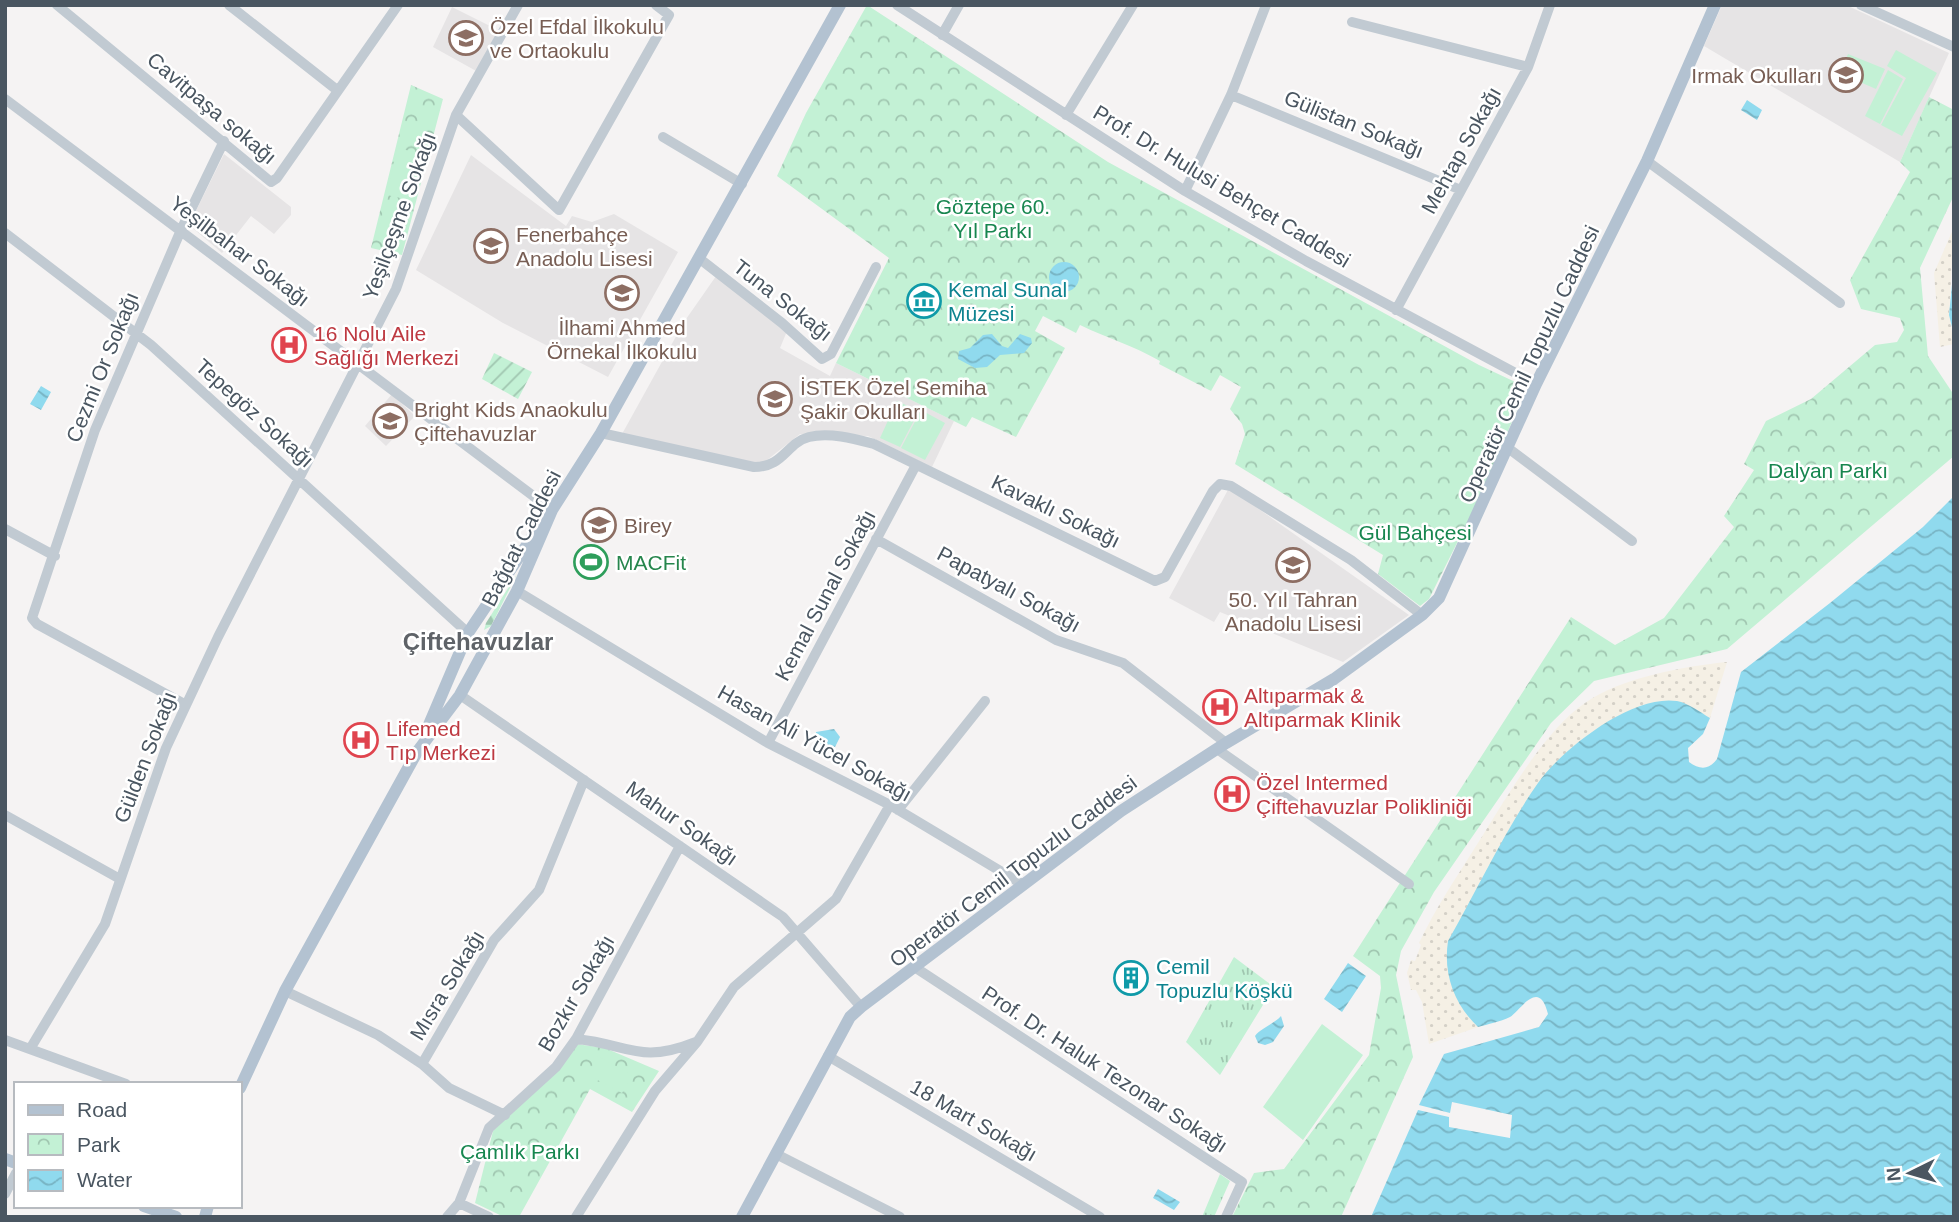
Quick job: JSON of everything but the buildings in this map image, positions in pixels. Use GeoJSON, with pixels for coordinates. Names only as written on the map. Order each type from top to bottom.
{"type":"FeatureCollection","features":[{"type":"Feature","properties":{"kind":"main road","name":"Bağdat Caddesi"},"geometry":{"type":"LineString","coordinates":[[242,1084],[285,991],[417,752],[460,695],[517,591],[552,510],[601,433],[643,352],[742,184],[840,5]]}},
{"type":"Feature","properties":{"kind":"main road","name":"Operatör Cemil Topuzlu Caddesi"},"geometry":{"type":"LineString","coordinates":[[742,1217],[850,1017],[861,1007],[1121,811],[1334,679],[1422,615],[1439,598],[1536,384],[1647,161],[1715,5]]}},
{"type":"Feature","properties":{"kind":"main road"},"geometry":{"type":"LineString","coordinates":[[417,752],[468,633],[552,510]]}},
{"type":"Feature","properties":{"kind":"main road"},"geometry":{"type":"LineString","coordinates":[[150,1208],[176,1217]]}},
{"type":"Feature","properties":{"kind":"street","name":"Cavitpaşa sokağı"},"geometry":{"type":"LineString","coordinates":[[57,5],[224,141],[266,180],[274,181],[398,5]]}},
{"type":"Feature","properties":{"kind":"street"},"geometry":{"type":"LineString","coordinates":[[229,5],[337,90]]}},
{"type":"Feature","properties":{"kind":"street","name":"Yeşilçeşme Sokağı"},"geometry":{"type":"LineString","coordinates":[[299,479],[402,276],[456,115],[518,5]]}},
{"type":"Feature","properties":{"kind":"street"},"geometry":{"type":"LineString","coordinates":[[456,115],[559,210],[669,15],[656,5]]}},
{"type":"Feature","properties":{"kind":"street","name":"Prof. Dr. Hulusi Behçet Caddesi"},"geometry":{"type":"LineString","coordinates":[[897,5],[1185,191],[1396,310],[1536,384]]}},
{"type":"Feature","properties":{"kind":"street"},"geometry":{"type":"LineString","coordinates":[[942,35],[959,5]]}},
{"type":"Feature","properties":{"kind":"street"},"geometry":{"type":"LineString","coordinates":[[1066,115],[1133,5]]}},
{"type":"Feature","properties":{"kind":"street"},"geometry":{"type":"LineString","coordinates":[[1185,191],[1231,95],[1266,5]]}},
{"type":"Feature","properties":{"kind":"street","name":"Mehtap Sokağı"},"geometry":{"type":"LineString","coordinates":[[1396,310],[1528,67],[1550,5]]}},
{"type":"Feature","properties":{"kind":"street"},"geometry":{"type":"LineString","coordinates":[[1861,5],[1954,47]]}},
{"type":"Feature","properties":{"kind":"street"},"geometry":{"type":"LineString","coordinates":[[1352,22],[1528,67]]}},
{"type":"Feature","properties":{"kind":"street","name":"Gülistan Sokağı"},"geometry":{"type":"LineString","coordinates":[[1231,95],[1461,190]]}},
{"type":"Feature","properties":{"kind":"street","name":"Yeşilbahar Sokağı"},"geometry":{"type":"LineString","coordinates":[[5,99],[552,510]]}},
{"type":"Feature","properties":{"kind":"street"},"geometry":{"type":"LineString","coordinates":[[663,137],[742,184]]}},
{"type":"Feature","properties":{"kind":"street","name":"Cezmi Or Sokağı"},"geometry":{"type":"LineString","coordinates":[[186,705],[35,623],[33,614],[55,556],[90,443],[181,230],[224,141]]}},
{"type":"Feature","properties":{"kind":"street"},"geometry":{"type":"LineString","coordinates":[[1647,161],[1840,303]]}},
{"type":"Feature","properties":{"kind":"street","name":"Tepegöz Sokağı"},"geometry":{"type":"LineString","coordinates":[[5,233],[136,333],[468,633]]}},
{"type":"Feature","properties":{"kind":"street","name":"Tuna Sokağı"},"geometry":{"type":"LineString","coordinates":[[699,259],[782,323],[822,359],[831,354],[876,267]]}},
{"type":"Feature","properties":{"kind":"street","name":"Kavaklı Sokağı"},"geometry":{"type":"LineString","coordinates":[[601,433],[754,467],[772,465],[808,437],[849,438],[874,444],[1155,581],[1166,576],[1213,491],[1220,484],[1231,486],[1351,561],[1422,615]]}},
{"type":"Feature","properties":{"kind":"street"},"geometry":{"type":"LineString","coordinates":[[1508,448],[1632,541]]}},
{"type":"Feature","properties":{"kind":"street","name":"Kemal Sunal Sokağı"},"geometry":{"type":"LineString","coordinates":[[768,743],[916,465]]}},
{"type":"Feature","properties":{"kind":"street","name":"Gülden Sokağı"},"geometry":{"type":"LineString","coordinates":[[30,1049],[104,926],[159,764],[299,479]]}},
{"type":"Feature","properties":{"kind":"street"},"geometry":{"type":"LineString","coordinates":[[5,529],[55,556]]}},
{"type":"Feature","properties":{"kind":"street","name":"Papatyalı Sokağı"},"geometry":{"type":"LineString","coordinates":[[876,539],[1056,640],[1123,663],[1222,746],[1409,884]]}},
{"type":"Feature","properties":{"kind":"street","name":"Hasan Ali Yücel Sokağı"},"geometry":{"type":"LineString","coordinates":[[517,591],[768,743],[894,808],[1023,884]]}},
{"type":"Feature","properties":{"kind":"street","name":"Mahur Sokağı"},"geometry":{"type":"LineString","coordinates":[[460,695],[783,917],[861,1007]]}},
{"type":"Feature","properties":{"kind":"street"},"geometry":{"type":"LineString","coordinates":[[576,1217],[655,1091],[697,1042],[734,987],[836,899],[894,808],[985,701]]}},
{"type":"Feature","properties":{"kind":"street","name":"Mısra Sokağı"},"geometry":{"type":"LineString","coordinates":[[422,1064],[494,940],[539,890],[584,780]]}},
{"type":"Feature","properties":{"kind":"street"},"geometry":{"type":"LineString","coordinates":[[5,815],[120,879]]}},
{"type":"Feature","properties":{"kind":"street","name":"Bozkır Sokağı"},"geometry":{"type":"LineString","coordinates":[[447,1217],[459,1203],[489,1128],[556,1067],[576,1039],[680,846]]}},
{"type":"Feature","properties":{"kind":"street","name":"Prof. Dr. Haluk Tezonar Sokağı"},"geometry":{"type":"LineString","coordinates":[[916,968],[1242,1182],[1226,1217]]}},
{"type":"Feature","properties":{"kind":"street"},"geometry":{"type":"LineString","coordinates":[[285,991],[378,1035],[422,1064],[464,1097],[505,1115]]}},
{"type":"Feature","properties":{"kind":"street"},"geometry":{"type":"LineString","coordinates":[[576,1039],[630,1052],[667,1054],[697,1042]]}},
{"type":"Feature","properties":{"kind":"street"},"geometry":{"type":"LineString","coordinates":[[5,1040],[121,1082]]}},
{"type":"Feature","properties":{"kind":"street","name":"18 Mart Sokağı"},"geometry":{"type":"LineString","coordinates":[[828,1056],[1100,1217]]}},
{"type":"Feature","properties":{"kind":"street"},"geometry":{"type":"LineString","coordinates":[[776,1154],[900,1217]]}},
{"type":"Feature","properties":{"kind":"street"},"geometry":{"type":"LineString","coordinates":[[5,1194],[14,1176]]}},
{"type":"Feature","properties":{"kind":"street"},"geometry":{"type":"LineString","coordinates":[[459,1203],[489,1217]]}},
{"type":"Feature","properties":{"kind":"shaded area","name":"Irmak Okulları"},"geometry":{"type":"Polygon","coordinates":[[[1722,5],[1846,5],[1949,53],[1900,162],[1704,46],[1722,5]]]}},
{"type":"Feature","properties":{"kind":"shaded area","name":"Özel Efdal İlkokulu ve Ortaokulu"},"geometry":{"type":"Polygon","coordinates":[[[452,7],[498,30],[478,72],[433,47],[452,7]]]}},
{"type":"Feature","properties":{"kind":"shaded area"},"geometry":{"type":"Polygon","coordinates":[[[224,154],[291,207],[291,215],[274,234],[251,216],[222,253],[189,225],[224,154]]]}},
{"type":"Feature","properties":{"kind":"shaded area"},"geometry":{"type":"Polygon","coordinates":[[[471,155],[566,226],[572,216],[592,222],[614,214],[678,252],[608,377],[503,323],[416,270],[471,155]]]}},
{"type":"Feature","properties":{"kind":"shaded area","name":"İSTEK Özel Semiha Şakir Okulları"},"geometry":{"type":"Polygon","coordinates":[[[721,269],[790,324],[780,348],[830,376],[836,363],[954,421],[932,467],[868,436],[800,434],[762,464],[622,434],[684,322],[721,269]]]}},
{"type":"Feature","properties":{"kind":"shaded area","name":"Bright Kids Anaokulu Çiftehavuzlar"},"geometry":{"type":"Polygon","coordinates":[[[392,394],[415,416],[386,446],[365,426],[392,394]]]}},
{"type":"Feature","properties":{"kind":"shaded area","name":"50. Yıl Tahran Anadolu Lisesi"},"geometry":{"type":"Polygon","coordinates":[[[1229,488],[1409,615],[1343,662],[1220,612],[1214,622],[1169,598],[1229,488]]]}},
{"type":"Feature","properties":{"kind":"green space","name":"Göztepe 60. Yıl Parkı"},"geometry":{"type":"Polygon","coordinates":[[[867,5],[1108,162],[1479,365],[1526,387],[1486,485],[1429,599],[1420,606],[1378,574],[1383,555],[1235,464],[1245,434],[1242,424],[1230,409],[1241,387],[1220,375],[1211,391],[1140,351],[1080,325],[1076,333],[1043,316],[1035,331],[1065,348],[1016,437],[972,417],[966,427],[836,363],[889,258],[777,176],[806,113],[867,5]]]}},
{"type":"Feature","properties":{"kind":"green space"},"geometry":{"type":"Polygon","coordinates":[[[1896,50],[1937,73],[1902,136],[1881,125],[1906,78],[1887,66],[1896,50]]]}},
{"type":"Feature","properties":{"kind":"green space"},"geometry":{"type":"Polygon","coordinates":[[[1848,54],[1885,69],[1876,89],[1839,73],[1848,54]]]}},
{"type":"Feature","properties":{"kind":"green space"},"geometry":{"type":"Polygon","coordinates":[[[1888,70],[1903,79],[1880,124],[1865,116],[1888,70]]]}},
{"type":"Feature","properties":{"kind":"green space"},"geometry":{"type":"Polygon","coordinates":[[[411,85],[443,99],[402,255],[371,248],[411,85]]]}},
{"type":"Feature","properties":{"kind":"green space","name":"Dalyan Parkı"},"geometry":{"type":"Polygon","coordinates":[[[1929,97],[1954,110],[1954,195],[1920,268],[1928,356],[1954,395],[1954,456],[1727,649],[1594,681],[1551,723],[1434,892],[1401,951],[1396,975],[1413,1057],[1341,1217],[1232,1217],[1254,1173],[1284,1169],[1369,1055],[1381,988],[1380,976],[1353,956],[1571,617],[1615,645],[1664,618],[1734,527],[1724,516],[1754,470],[1744,464],[1766,421],[1811,399],[1875,345],[1897,342],[1904,330],[1900,318],[1861,309],[1850,280],[1910,172],[1900,162],[1929,97]]]}},
{"type":"Feature","properties":{"kind":"green space"},"geometry":{"type":"Polygon","coordinates":[[[397,148],[424,154],[414,201],[387,195],[397,148]]]}},
{"type":"Feature","properties":{"kind":"green space"},"geometry":{"type":"Polygon","coordinates":[[[383,212],[405,217],[400,243],[378,239],[383,212]]]}},
{"type":"Feature","properties":{"kind":"green space"},"geometry":{"type":"Polygon","coordinates":[[[494,353],[532,372],[518,399],[482,379],[494,353]]]}},
{"type":"Feature","properties":{"kind":"green space"},"geometry":{"type":"Polygon","coordinates":[[[897,401],[919,411],[900,447],[880,438],[897,401]]]}},
{"type":"Feature","properties":{"kind":"green space"},"geometry":{"type":"Polygon","coordinates":[[[921,410],[945,423],[925,460],[901,448],[921,410]]]}},
{"type":"Feature","properties":{"kind":"green space"},"geometry":{"type":"Polygon","coordinates":[[[517,574],[491,626],[484,630],[486,623],[517,574]]]}},
{"type":"Feature","properties":{"kind":"green space"},"geometry":{"type":"Polygon","coordinates":[[[1234,957],[1274,987],[1220,1075],[1186,1042],[1234,957]]]}},
{"type":"Feature","properties":{"kind":"green space"},"geometry":{"type":"Polygon","coordinates":[[[1322,1024],[1363,1055],[1303,1140],[1263,1107],[1322,1024]]]}},
{"type":"Feature","properties":{"kind":"green space","name":"Çamlık Parkı"},"geometry":{"type":"Polygon","coordinates":[[[576,1044],[605,1048],[659,1071],[632,1112],[590,1089],[519,1217],[504,1217],[475,1203],[493,1131],[576,1044]]]}},
{"type":"Feature","properties":{"kind":"green space"},"geometry":{"type":"Polygon","coordinates":[[[597,1056],[632,1075],[622,1093],[588,1075],[597,1056]]]}},
{"type":"Feature","properties":{"kind":"green space"},"geometry":{"type":"Polygon","coordinates":[[[1220,1174],[1230,1181],[1214,1217],[1202,1217],[1220,1174]]]}},
{"type":"Feature","properties":{"kind":"sand"},"geometry":{"type":"Polygon","coordinates":[[[1954,227],[1949,315],[1954,344],[1940,347],[1934,273],[1954,227]]]}},
{"type":"Feature","properties":{"kind":"sand"},"geometry":{"type":"Polygon","coordinates":[[[1727,662],[1710,718],[1690,706],[1460,1005],[1478,1027],[1429,1044],[1422,1002],[1416,990],[1411,990],[1407,973],[1411,960],[1415,961],[1421,945],[1419,943],[1446,894],[1539,749],[1570,715],[1599,694],[1653,675],[1727,662]]]}},
{"type":"Feature","properties":{"kind":"water"},"geometry":{"type":"Polygon","coordinates":[[[1747,100],[1762,110],[1757,120],[1741,110],[1747,100]]]}},
{"type":"Feature","properties":{"kind":"water"},"geometry":{"type":"Polygon","coordinates":[[[1064,262],[1074,267],[1079,277],[1074,287],[1064,292],[1054,287],[1049,277],[1054,267],[1064,262]]]}},
{"type":"Feature","properties":{"kind":"water"},"geometry":{"type":"Polygon","coordinates":[[[1954,264],[1954,335],[1949,315],[1954,264]]]}},
{"type":"Feature","properties":{"kind":"water"},"geometry":{"type":"Polygon","coordinates":[[[992,334],[1002,346],[1008,348],[1020,334],[1031,338],[1032,343],[1024,353],[1000,355],[987,367],[975,368],[958,359],[959,351],[970,348],[983,335],[992,334]]]}},
{"type":"Feature","properties":{"kind":"water"},"geometry":{"type":"Polygon","coordinates":[[[41,386],[51,392],[41,410],[30,404],[41,386]]]}},
{"type":"Feature","properties":{"kind":"water"},"geometry":{"type":"Polygon","coordinates":[[[1954,496],[1954,1217],[1371,1217],[1418,1110],[1449,1117],[1449,1127],[1510,1138],[1512,1115],[1452,1102],[1450,1113],[1419,1105],[1444,1054],[1539,1027],[1548,1014],[1544,1003],[1535,997],[1529,999],[1510,1017],[1478,1027],[1462,1008],[1452,988],[1447,953],[1448,941],[1503,840],[1549,769],[1600,727],[1640,706],[1659,701],[1681,702],[1710,718],[1703,734],[1688,748],[1689,762],[1701,767],[1711,765],[1717,759],[1741,672],[1923,527],[1954,496]]]}},
{"type":"Feature","properties":{"kind":"water"},"geometry":{"type":"Polygon","coordinates":[[[834,729],[840,737],[835,747],[829,748],[814,742],[816,732],[834,729]]]}},
{"type":"Feature","properties":{"kind":"water"},"geometry":{"type":"Polygon","coordinates":[[[1348,963],[1366,976],[1342,1012],[1324,999],[1348,963]]]}},
{"type":"Feature","properties":{"kind":"water"},"geometry":{"type":"Polygon","coordinates":[[[1281,1016],[1284,1026],[1273,1042],[1265,1045],[1258,1043],[1255,1036],[1281,1016]]]}},
{"type":"Feature","properties":{"kind":"water"},"geometry":{"type":"Polygon","coordinates":[[[1158,1189],[1180,1202],[1174,1210],[1153,1198],[1158,1189]]]}},
{"type":"Feature","properties":{"kind":"place","name":"Özel Efdal İlkokulu ve Ortaokulu"},"geometry":{"type":"Point","coordinates":[466,38]}},
{"type":"Feature","properties":{"kind":"place","name":"Irmak Okulları"},"geometry":{"type":"Point","coordinates":[1846,75]}},
{"type":"Feature","properties":{"kind":"place","name":"Fenerbahçe Anadolu Lisesi"},"geometry":{"type":"Point","coordinates":[491,246]}},
{"type":"Feature","properties":{"kind":"place","name":"İlhami Ahmed Örnekal İlkokulu"},"geometry":{"type":"Point","coordinates":[622,293]}},
{"type":"Feature","properties":{"kind":"place","name":"Kemal Sunal Müzesi"},"geometry":{"type":"Point","coordinates":[924,301]}},
{"type":"Feature","properties":{"kind":"place","name":"16 Nolu Aile Sağlığı Merkezi"},"geometry":{"type":"Point","coordinates":[289,345]}},
{"type":"Feature","properties":{"kind":"place","name":"İSTEK Özel Semiha Şakir Okulları"},"geometry":{"type":"Point","coordinates":[775,399]}},
{"type":"Feature","properties":{"kind":"place","name":"Bright Kids Anaokulu Çiftehavuzlar"},"geometry":{"type":"Point","coordinates":[390,421]}},
{"type":"Feature","properties":{"kind":"place","name":"Birey"},"geometry":{"type":"Point","coordinates":[599,525]}},
{"type":"Feature","properties":{"kind":"place","name":"MACFit"},"geometry":{"type":"Point","coordinates":[591,562]}},
{"type":"Feature","properties":{"kind":"place","name":"50. Yıl Tahran Anadolu Lisesi"},"geometry":{"type":"Point","coordinates":[1293,565]}},
{"type":"Feature","properties":{"kind":"place","name":"Altıparmak & Altıparmak Klinik"},"geometry":{"type":"Point","coordinates":[1220,707]}},
{"type":"Feature","properties":{"kind":"place","name":"Lifemed Tıp Merkezi"},"geometry":{"type":"Point","coordinates":[361,740]}},
{"type":"Feature","properties":{"kind":"place","name":"Özel Intermed Çiftehavuzlar Polikliniği"},"geometry":{"type":"Point","coordinates":[1232,794]}},
{"type":"Feature","properties":{"kind":"place","name":"Cemil Topuzlu Köşkü"},"geometry":{"type":"Point","coordinates":[1131,978]}},
{"type":"Feature","properties":{"kind":"district","name":"Çiftehavuzlar"},"geometry":{"type":"Point","coordinates":[478,641]}},
{"type":"Feature","properties":{"kind":"park label","name":"Gül Bahçesi"},"geometry":{"type":"Point","coordinates":[1415,532]}}]}
